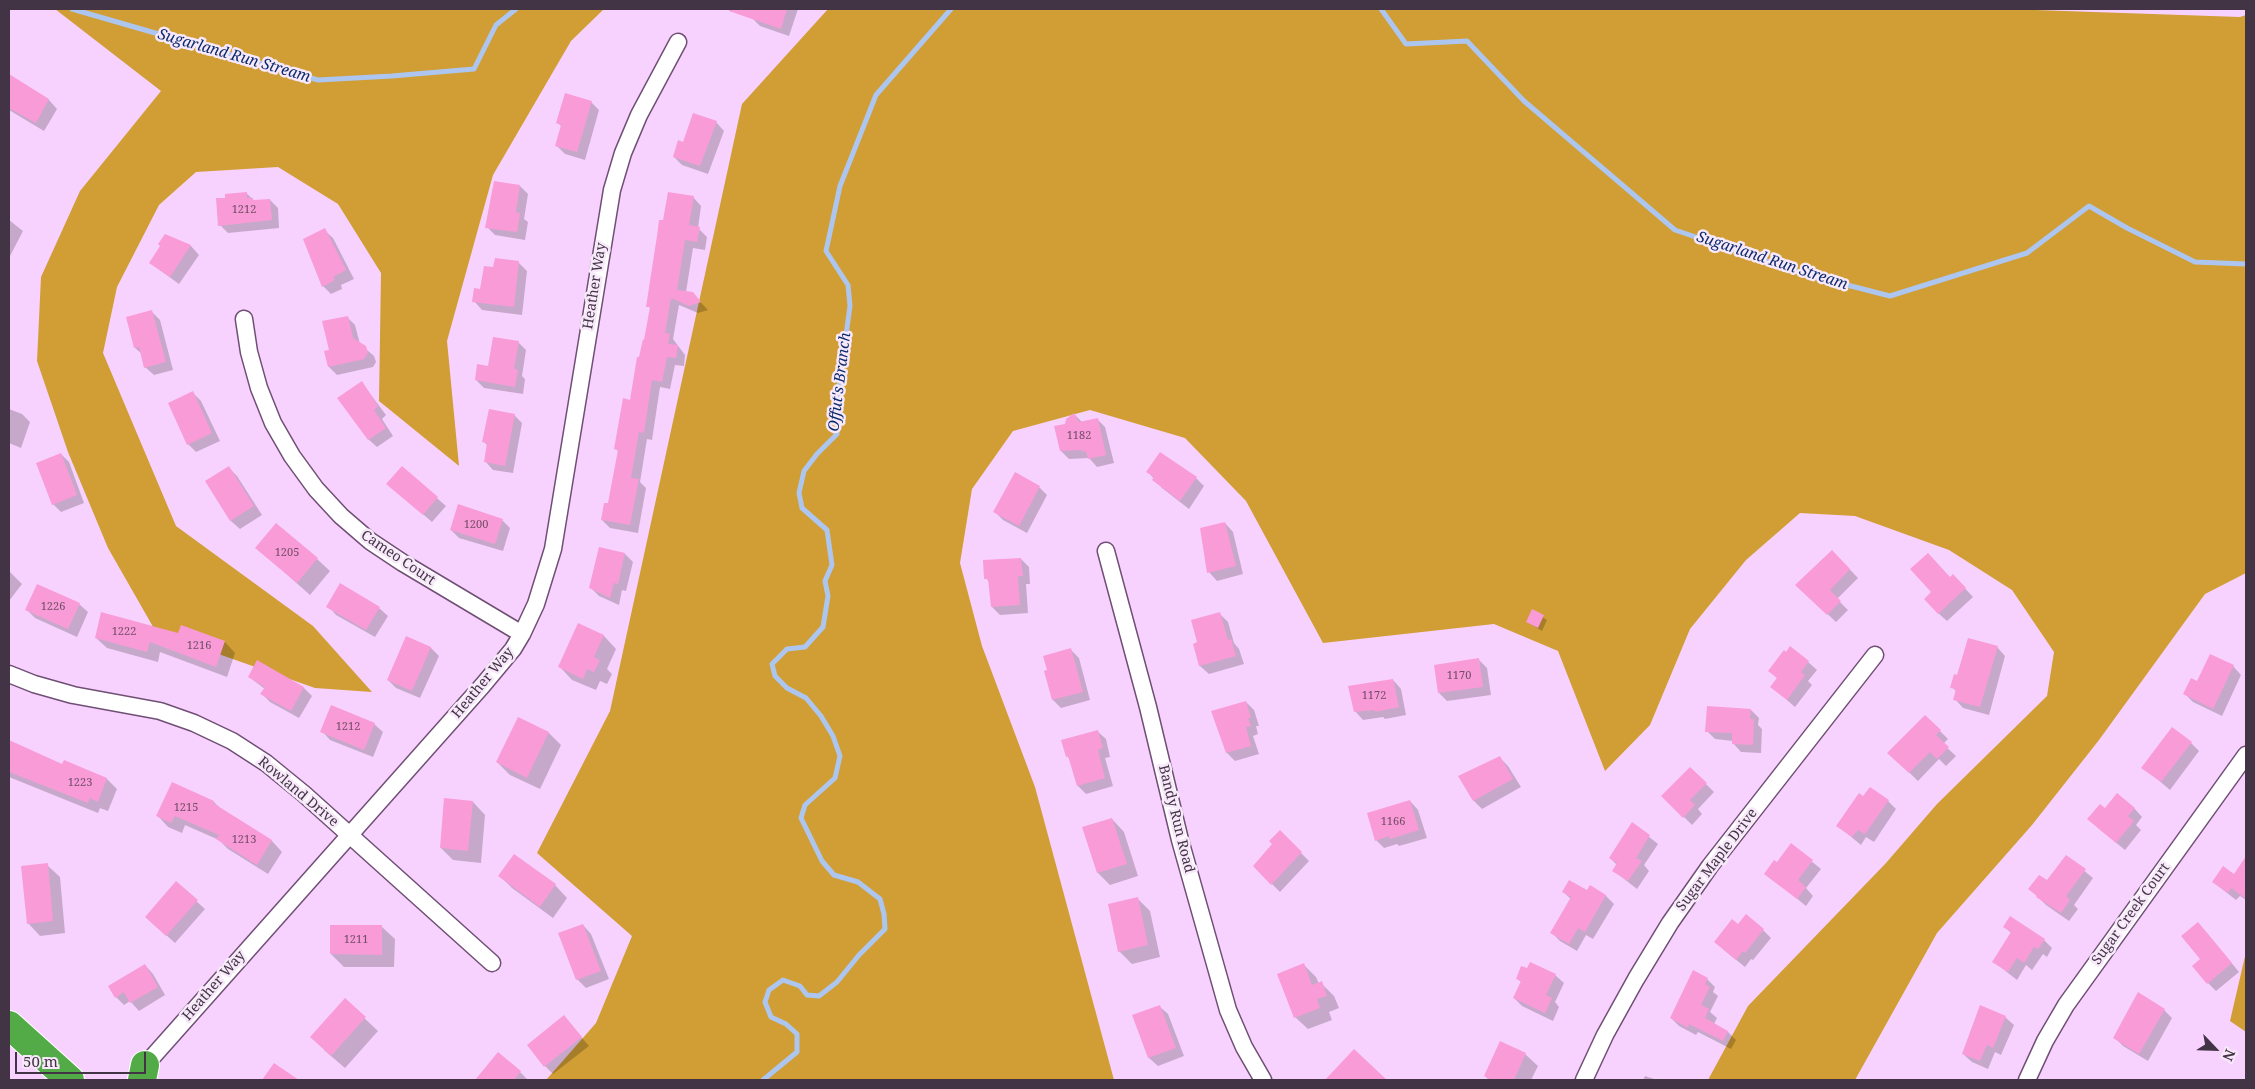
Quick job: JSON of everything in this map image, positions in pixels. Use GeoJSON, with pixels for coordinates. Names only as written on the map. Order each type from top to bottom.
{"type":"FeatureCollection","features":[{"type":"Feature","properties":{"kind":"highway"},"geometry":{"type":"LineString","coordinates":[[9,1025],[70,1080]]}},
{"type":"Feature","properties":{"kind":"street","name":"Heather Way"},"geometry":{"type":"LineString","coordinates":[[140,1075],[348,835],[483,685],[513,649],[522,634],[536,604],[554,549],[612,190],[623,152],[639,114],[678,42]]}},
{"type":"Feature","properties":{"kind":"street","name":"Cameo Court"},"geometry":{"type":"LineString","coordinates":[[244,319],[249,352],[256,379],[274,423],[292,456],[316,489],[341,516],[370,541],[522,634]]}},
{"type":"Feature","properties":{"kind":"street","name":"Bandy Run Road"},"geometry":{"type":"LineString","coordinates":[[1106,551],[1148,707],[1180,840],[1228,1010],[1244,1048],[1262,1080]]}},
{"type":"Feature","properties":{"kind":"street","name":"Sugar Maple Drive"},"geometry":{"type":"LineString","coordinates":[[1584,1080],[1636,979],[1670,923],[1710,866],[1874,655]]}},
{"type":"Feature","properties":{"kind":"street","name":"Rowland Drive"},"geometry":{"type":"LineString","coordinates":[[9,674],[34,684],[73,695],[151,709],[194,723],[232,741],[266,763],[304,794],[492,963]]}},
{"type":"Feature","properties":{"kind":"street","name":"Sugar Creek Court"},"geometry":{"type":"LineString","coordinates":[[2027,1080],[2045,1041],[2066,1005],[2246,754]]}},
{"type":"Feature","properties":{"kind":"shaded area"},"geometry":{"type":"Polygon","coordinates":[[[55,9],[604,9],[571,41],[493,175],[447,341],[459,466],[379,401],[381,273],[338,204],[278,167],[196,172],[159,205],[117,287],[103,353],[176,526],[313,626],[372,692],[315,688],[156,632],[108,548],[68,452],[37,361],[41,277],[80,191],[161,91],[55,9]]]}},
{"type":"Feature","properties":{"kind":"shaded area"},"geometry":{"type":"Polygon","coordinates":[[[828,9],[2006,9],[2240,17],[2246,15],[2246,573],[2205,594],[2099,740],[2032,825],[1937,933],[1855,1080],[1708,1080],[1748,1006],[1886,863],[1937,804],[2047,696],[2054,652],[2012,590],[1949,550],[1855,516],[1800,513],[1746,560],[1690,629],[1650,725],[1605,771],[1558,651],[1494,624],[1323,643],[1246,501],[1185,438],[1090,410],[1013,431],[972,489],[960,563],[982,646],[1035,787],[1114,1080],[546,1080],[596,1023],[632,936],[537,853],[610,711],[742,104],[828,9]]]}},
{"type":"Feature","properties":{"kind":"shaded area"},"geometry":{"type":"Polygon","coordinates":[[[2246,952],[2246,1032],[2230,1021],[2246,952]]]}},
{"type":"Feature","properties":{"kind":"building"},"geometry":{"type":"Polygon","coordinates":[[[729,9],[787,9],[781,29],[729,11],[729,9]]]}},
{"type":"Feature","properties":{"kind":"building"},"geometry":{"type":"Polygon","coordinates":[[[9,74],[49,99],[36,123],[9,108],[9,74]]]}},
{"type":"Feature","properties":{"kind":"building"},"geometry":{"type":"Polygon","coordinates":[[[565,93],[592,101],[577,152],[555,146],[561,125],[556,123],[565,93]]]}},
{"type":"Feature","properties":{"kind":"building"},"geometry":{"type":"Polygon","coordinates":[[[693,113],[717,121],[700,166],[673,157],[678,140],[683,142],[693,113]]]}},
{"type":"Feature","properties":{"kind":"building"},"geometry":{"type":"Polygon","coordinates":[[[494,181],[520,185],[516,212],[520,213],[517,232],[485,228],[494,181]]]}},
{"type":"Feature","properties":{"kind":"building"},"geometry":{"type":"Polygon","coordinates":[[[247,192],[247,198],[253,198],[253,200],[270,199],[272,220],[218,226],[216,198],[225,198],[225,194],[247,192]]]}},
{"type":"Feature","properties":{"kind":"building"},"geometry":{"type":"Polygon","coordinates":[[[668,192],[694,196],[689,225],[700,227],[697,242],[685,240],[677,290],[693,292],[701,302],[689,306],[671,298],[665,333],[670,334],[668,344],[678,345],[676,358],[667,357],[662,382],[652,380],[644,433],[639,432],[631,478],[639,479],[630,525],[601,520],[604,503],[608,503],[618,450],[614,449],[623,398],[630,400],[637,357],[639,357],[644,340],[650,307],[646,307],[659,220],[663,220],[668,192]]]}},
{"type":"Feature","properties":{"kind":"building"},"geometry":{"type":"Polygon","coordinates":[[[325,228],[346,270],[333,277],[335,280],[322,287],[303,239],[325,228]]]}},
{"type":"Feature","properties":{"kind":"building"},"geometry":{"type":"Polygon","coordinates":[[[165,234],[191,245],[170,277],[149,263],[165,234]]]}},
{"type":"Feature","properties":{"kind":"building"},"geometry":{"type":"Polygon","coordinates":[[[495,258],[519,261],[514,307],[472,302],[474,288],[480,289],[484,266],[493,267],[495,258]]]}},
{"type":"Feature","properties":{"kind":"building"},"geometry":{"type":"Polygon","coordinates":[[[152,310],[166,362],[144,368],[139,347],[134,348],[126,317],[152,310]]]}},
{"type":"Feature","properties":{"kind":"building"},"geometry":{"type":"Polygon","coordinates":[[[348,316],[353,338],[366,346],[368,353],[364,359],[328,367],[324,351],[329,350],[322,321],[348,316]]]}},
{"type":"Feature","properties":{"kind":"building"},"geometry":{"type":"Polygon","coordinates":[[[493,337],[519,341],[514,369],[518,370],[515,387],[475,380],[477,364],[488,366],[493,337]]]}},
{"type":"Feature","properties":{"kind":"building"},"geometry":{"type":"Polygon","coordinates":[[[362,381],[378,406],[374,410],[386,428],[368,440],[337,398],[362,381]]]}},
{"type":"Feature","properties":{"kind":"building"},"geometry":{"type":"Polygon","coordinates":[[[193,391],[212,433],[187,445],[168,403],[193,391]]]}},
{"type":"Feature","properties":{"kind":"building"},"geometry":{"type":"Polygon","coordinates":[[[489,409],[515,414],[505,466],[484,462],[487,443],[482,442],[489,409]]]}},
{"type":"Feature","properties":{"kind":"building"},"geometry":{"type":"Polygon","coordinates":[[[1074,413],[1079,422],[1098,418],[1106,455],[1088,459],[1086,451],[1060,451],[1054,426],[1065,424],[1066,419],[1074,413]]]}},
{"type":"Feature","properties":{"kind":"building"},"geometry":{"type":"Polygon","coordinates":[[[1160,452],[1197,477],[1180,501],[1152,480],[1154,477],[1146,472],[1160,452]]]}},
{"type":"Feature","properties":{"kind":"building"},"geometry":{"type":"Polygon","coordinates":[[[61,453],[77,495],[52,505],[36,463],[61,453]]]}},
{"type":"Feature","properties":{"kind":"building"},"geometry":{"type":"Polygon","coordinates":[[[229,466],[254,506],[230,521],[205,481],[229,466]]]}},
{"type":"Feature","properties":{"kind":"building"},"geometry":{"type":"Polygon","coordinates":[[[402,466],[438,497],[423,515],[386,484],[402,466]]]}},
{"type":"Feature","properties":{"kind":"building"},"geometry":{"type":"Polygon","coordinates":[[[1015,472],[1040,486],[1019,526],[993,512],[1015,472]]]}},
{"type":"Feature","properties":{"kind":"building"},"geometry":{"type":"Polygon","coordinates":[[[458,504],[503,519],[495,544],[450,530],[458,504]]]}},
{"type":"Feature","properties":{"kind":"building"},"geometry":{"type":"Polygon","coordinates":[[[1225,522],[1236,566],[1207,573],[1200,528],[1225,522]]]}},
{"type":"Feature","properties":{"kind":"building"},"geometry":{"type":"Polygon","coordinates":[[[276,523],[318,558],[297,583],[255,548],[276,523]]]}},
{"type":"Feature","properties":{"kind":"building"},"geometry":{"type":"Polygon","coordinates":[[[599,547],[625,553],[618,584],[614,583],[610,598],[589,588],[599,547]]]}},
{"type":"Feature","properties":{"kind":"building"},"geometry":{"type":"Polygon","coordinates":[[[1832,550],[1850,569],[1830,590],[1841,601],[1827,615],[1795,585],[1832,550]]]}},
{"type":"Feature","properties":{"kind":"building"},"geometry":{"type":"Polygon","coordinates":[[[1928,553],[1950,577],[1953,574],[1966,588],[1938,614],[1924,599],[1931,592],[1910,569],[1928,553]]]}},
{"type":"Feature","properties":{"kind":"building"},"geometry":{"type":"Polygon","coordinates":[[[1021,558],[1023,576],[1018,576],[1020,605],[991,607],[988,579],[984,579],[983,560],[1021,558]]]}},
{"type":"Feature","properties":{"kind":"building"},"geometry":{"type":"Polygon","coordinates":[[[340,583],[380,607],[366,630],[326,607],[340,583]]]}},
{"type":"Feature","properties":{"kind":"building"},"geometry":{"type":"Polygon","coordinates":[[[37,584],[80,603],[68,629],[25,610],[37,584]]]}},
{"type":"Feature","properties":{"kind":"building"},"geometry":{"type":"Polygon","coordinates":[[[1532,609],[1544,615],[1538,628],[1526,622],[1532,609]]]}},
{"type":"Feature","properties":{"kind":"building"},"geometry":{"type":"Polygon","coordinates":[[[101,612],[178,633],[181,625],[225,641],[216,667],[150,642],[147,652],[95,638],[101,612]]]}},
{"type":"Feature","properties":{"kind":"building"},"geometry":{"type":"Polygon","coordinates":[[[1220,612],[1228,640],[1231,639],[1236,656],[1199,666],[1193,644],[1197,642],[1191,620],[1220,612]]]}},
{"type":"Feature","properties":{"kind":"building"},"geometry":{"type":"Polygon","coordinates":[[[578,623],[604,635],[594,657],[600,660],[594,672],[587,669],[583,679],[558,667],[578,623]]]}},
{"type":"Feature","properties":{"kind":"building"},"geometry":{"type":"Polygon","coordinates":[[[406,636],[431,647],[412,691],[387,680],[406,636]]]}},
{"type":"Feature","properties":{"kind":"building"},"geometry":{"type":"Polygon","coordinates":[[[1968,638],[1998,646],[1980,707],[1953,700],[1956,689],[1950,688],[1954,674],[1957,675],[1968,638]]]}},
{"type":"Feature","properties":{"kind":"building"},"geometry":{"type":"Polygon","coordinates":[[[1790,646],[1809,661],[1801,672],[1805,675],[1787,700],[1770,687],[1777,678],[1768,671],[1784,650],[1786,652],[1790,646]]]}},
{"type":"Feature","properties":{"kind":"building"},"geometry":{"type":"Polygon","coordinates":[[[1071,648],[1083,692],[1052,700],[1044,671],[1047,670],[1043,656],[1071,648]]]}},
{"type":"Feature","properties":{"kind":"building"},"geometry":{"type":"Polygon","coordinates":[[[2210,654],[2234,665],[2213,709],[2183,694],[2191,678],[2197,681],[2210,654]]]}},
{"type":"Feature","properties":{"kind":"building"},"geometry":{"type":"Polygon","coordinates":[[[1479,658],[1483,687],[1438,693],[1434,665],[1479,658]]]}},
{"type":"Feature","properties":{"kind":"building"},"geometry":{"type":"Polygon","coordinates":[[[257,660],[304,687],[291,711],[260,694],[265,687],[248,677],[257,660]]]}},
{"type":"Feature","properties":{"kind":"building"},"geometry":{"type":"Polygon","coordinates":[[[1393,679],[1399,707],[1375,712],[1375,710],[1354,712],[1348,686],[1393,679]]]}},
{"type":"Feature","properties":{"kind":"building"},"geometry":{"type":"Polygon","coordinates":[[[1246,701],[1251,718],[1248,718],[1251,726],[1246,727],[1251,746],[1226,753],[1211,711],[1246,701]]]}},
{"type":"Feature","properties":{"kind":"building"},"geometry":{"type":"Polygon","coordinates":[[[331,705],[375,723],[364,750],[320,732],[331,705]]]}},
{"type":"Feature","properties":{"kind":"building"},"geometry":{"type":"Polygon","coordinates":[[[1707,706],[1751,709],[1750,719],[1754,719],[1753,745],[1732,744],[1732,733],[1705,732],[1707,706]]]}},
{"type":"Feature","properties":{"kind":"building"},"geometry":{"type":"Polygon","coordinates":[[[1925,715],[1941,730],[1936,735],[1949,747],[1937,759],[1930,752],[1909,773],[1887,753],[1925,715]]]}},
{"type":"Feature","properties":{"kind":"building"},"geometry":{"type":"Polygon","coordinates":[[[518,717],[549,732],[527,778],[496,762],[518,717]]]}},
{"type":"Feature","properties":{"kind":"building"},"geometry":{"type":"Polygon","coordinates":[[[2172,727],[2192,742],[2161,782],[2141,768],[2172,727]]]}},
{"type":"Feature","properties":{"kind":"building"},"geometry":{"type":"Polygon","coordinates":[[[1098,730],[1103,748],[1098,750],[1105,778],[1077,786],[1061,740],[1098,730]]]}},
{"type":"Feature","properties":{"kind":"building"},"geometry":{"type":"Polygon","coordinates":[[[9,740],[62,764],[64,760],[107,778],[98,802],[90,798],[88,803],[9,772],[9,740]]]}},
{"type":"Feature","properties":{"kind":"building"},"geometry":{"type":"Polygon","coordinates":[[[1500,756],[1513,779],[1473,801],[1458,776],[1500,756]]]}},
{"type":"Feature","properties":{"kind":"building"},"geometry":{"type":"Polygon","coordinates":[[[1690,767],[1707,783],[1690,800],[1695,805],[1683,818],[1661,796],[1690,767]]]}},
{"type":"Feature","properties":{"kind":"building"},"geometry":{"type":"Polygon","coordinates":[[[172,782],[214,801],[213,803],[272,840],[257,865],[216,839],[219,835],[175,816],[171,823],[156,816],[172,782]]]}},
{"type":"Feature","properties":{"kind":"building"},"geometry":{"type":"Polygon","coordinates":[[[1870,787],[1889,800],[1865,834],[1858,830],[1852,837],[1836,826],[1859,793],[1863,796],[1870,787]]]}},
{"type":"Feature","properties":{"kind":"building"},"geometry":{"type":"Polygon","coordinates":[[[2117,793],[2135,808],[2128,816],[2134,821],[2116,843],[2087,819],[2100,804],[2105,808],[2117,793]]]}},
{"type":"Feature","properties":{"kind":"building"},"geometry":{"type":"Polygon","coordinates":[[[444,798],[473,801],[468,851],[440,848],[444,798]]]}},
{"type":"Feature","properties":{"kind":"building"},"geometry":{"type":"Polygon","coordinates":[[[1410,800],[1419,830],[1390,839],[1389,836],[1375,841],[1367,813],[1410,800]]]}},
{"type":"Feature","properties":{"kind":"building"},"geometry":{"type":"Polygon","coordinates":[[[1112,818],[1127,864],[1097,873],[1082,827],[1112,818]]]}},
{"type":"Feature","properties":{"kind":"building"},"geometry":{"type":"Polygon","coordinates":[[[1632,822],[1650,835],[1636,858],[1642,861],[1628,881],[1612,871],[1617,863],[1609,858],[1632,822]]]}},
{"type":"Feature","properties":{"kind":"building"},"geometry":{"type":"Polygon","coordinates":[[[1280,830],[1302,852],[1271,885],[1253,866],[1272,844],[1269,841],[1280,830]]]}},
{"type":"Feature","properties":{"kind":"building"},"geometry":{"type":"Polygon","coordinates":[[[1791,843],[1813,860],[1798,880],[1806,887],[1797,899],[1764,874],[1774,860],[1777,862],[1791,843]]]}},
{"type":"Feature","properties":{"kind":"building"},"geometry":{"type":"Polygon","coordinates":[[[514,854],[556,884],[540,907],[498,876],[514,854]]]}},
{"type":"Feature","properties":{"kind":"building"},"geometry":{"type":"Polygon","coordinates":[[[2066,855],[2086,869],[2066,896],[2070,900],[2061,913],[2036,897],[2028,889],[2039,875],[2047,880],[2066,855]]]}},
{"type":"Feature","properties":{"kind":"building"},"geometry":{"type":"Polygon","coordinates":[[[2246,856],[2246,899],[2231,888],[2228,893],[2212,882],[2223,866],[2234,874],[2246,856]]]}},
{"type":"Feature","properties":{"kind":"building"},"geometry":{"type":"Polygon","coordinates":[[[48,863],[53,921],[27,924],[21,866],[48,863]]]}},
{"type":"Feature","properties":{"kind":"building"},"geometry":{"type":"Polygon","coordinates":[[[1569,880],[1587,890],[1590,885],[1606,895],[1585,932],[1578,928],[1569,944],[1550,933],[1571,897],[1562,892],[1569,880]]]}},
{"type":"Feature","properties":{"kind":"building"},"geometry":{"type":"Polygon","coordinates":[[[176,881],[198,900],[166,936],[145,917],[176,881]]]}},
{"type":"Feature","properties":{"kind":"building"},"geometry":{"type":"Polygon","coordinates":[[[1138,897],[1148,945],[1118,952],[1108,904],[1138,897]]]}},
{"type":"Feature","properties":{"kind":"building"},"geometry":{"type":"Polygon","coordinates":[[[1746,914],[1764,929],[1745,953],[1743,951],[1736,960],[1714,942],[1732,919],[1738,924],[1746,914]]]}},
{"type":"Feature","properties":{"kind":"building"},"geometry":{"type":"Polygon","coordinates":[[[2010,916],[2045,939],[2038,949],[2034,947],[2024,963],[2017,958],[2008,972],[1992,962],[2011,932],[2003,927],[2010,916]]]}},
{"type":"Feature","properties":{"kind":"building"},"geometry":{"type":"Polygon","coordinates":[[[2198,922],[2232,963],[2207,984],[2192,966],[2200,959],[2181,936],[2198,922]]]}},
{"type":"Feature","properties":{"kind":"building"},"geometry":{"type":"Polygon","coordinates":[[[583,924],[601,971],[576,980],[558,933],[583,924]]]}},
{"type":"Feature","properties":{"kind":"building"},"geometry":{"type":"Polygon","coordinates":[[[330,925],[382,925],[382,955],[330,954],[330,925]]]}},
{"type":"Feature","properties":{"kind":"building"},"geometry":{"type":"Polygon","coordinates":[[[1530,962],[1556,974],[1546,995],[1552,998],[1545,1013],[1513,998],[1521,981],[1516,979],[1521,966],[1527,968],[1530,962]]]}},
{"type":"Feature","properties":{"kind":"building"},"geometry":{"type":"Polygon","coordinates":[[[1304,963],[1312,985],[1322,981],[1327,996],[1317,999],[1320,1008],[1294,1018],[1277,974],[1304,963]]]}},
{"type":"Feature","properties":{"kind":"building"},"geometry":{"type":"Polygon","coordinates":[[[145,964],[158,987],[130,1003],[124,992],[115,998],[108,986],[145,964]]]}},
{"type":"Feature","properties":{"kind":"building"},"geometry":{"type":"Polygon","coordinates":[[[1693,970],[1708,978],[1705,984],[1710,987],[1701,1005],[1709,1009],[1705,1018],[1728,1031],[1723,1041],[1689,1024],[1688,1028],[1670,1018],[1693,970]]]}},
{"type":"Feature","properties":{"kind":"building"},"geometry":{"type":"Polygon","coordinates":[[[2138,992],[2165,1009],[2139,1054],[2113,1038],[2138,992]]]}},
{"type":"Feature","properties":{"kind":"building"},"geometry":{"type":"Polygon","coordinates":[[[345,998],[366,1017],[331,1056],[310,1037],[345,998]]]}},
{"type":"Feature","properties":{"kind":"building"},"geometry":{"type":"Polygon","coordinates":[[[1160,1005],[1176,1048],[1148,1058],[1132,1015],[1160,1005]]]}},
{"type":"Feature","properties":{"kind":"building"},"geometry":{"type":"Polygon","coordinates":[[[1980,1005],[2006,1016],[1993,1048],[1987,1045],[1980,1061],[1962,1054],[1980,1005]]]}},
{"type":"Feature","properties":{"kind":"building"},"geometry":{"type":"Polygon","coordinates":[[[564,1015],[582,1037],[544,1067],[527,1045],[564,1015]]]}},
{"type":"Feature","properties":{"kind":"building"},"geometry":{"type":"Polygon","coordinates":[[[1500,1041],[1526,1053],[1514,1080],[1492,1080],[1484,1076],[1500,1041]]]}},
{"type":"Feature","properties":{"kind":"building"},"geometry":{"type":"Polygon","coordinates":[[[1354,1049],[1387,1080],[1325,1080],[1354,1049]]]}},
{"type":"Feature","properties":{"kind":"building"},"geometry":{"type":"Polygon","coordinates":[[[498,1052],[521,1071],[514,1080],[475,1080],[498,1052]]]}},
{"type":"Feature","properties":{"kind":"building"},"geometry":{"type":"Polygon","coordinates":[[[274,1063],[299,1080],[262,1080],[274,1063]]]}},
{"type":"Feature","properties":{"kind":"waterway","name":"Sugarland Run Stream"},"geometry":{"type":"LineString","coordinates":[[72,9],[318,80],[474,69],[496,25],[516,9]]}},
{"type":"Feature","properties":{"kind":"waterway","name":"Offut's Branch"},"geometry":{"type":"LineString","coordinates":[[763,1080],[797,1052],[797,1034],[786,1024],[771,1017],[765,1002],[769,990],[783,980],[800,986],[807,995],[819,996],[837,982],[859,955],[885,929],[880,899],[858,882],[834,875],[822,861],[801,818],[805,805],[835,778],[840,756],[833,736],[821,716],[806,698],[787,688],[775,676],[772,664],[787,649],[805,647],[823,627],[828,596],[825,581],[832,565],[827,530],[802,508],[799,493],[804,471],[817,454],[837,434],[838,394],[850,306],[848,285],[826,251],[840,186],[876,95],[951,9]]}},
{"type":"Feature","properties":{"kind":"waterway","name":"Sugarland Run Stream"},"geometry":{"type":"LineString","coordinates":[[1381,9],[1406,44],[1467,41],[1524,101],[1675,230],[1808,275],[1890,296],[2027,253],[2089,206],[2127,228],[2195,262],[2246,264]]}}]}
